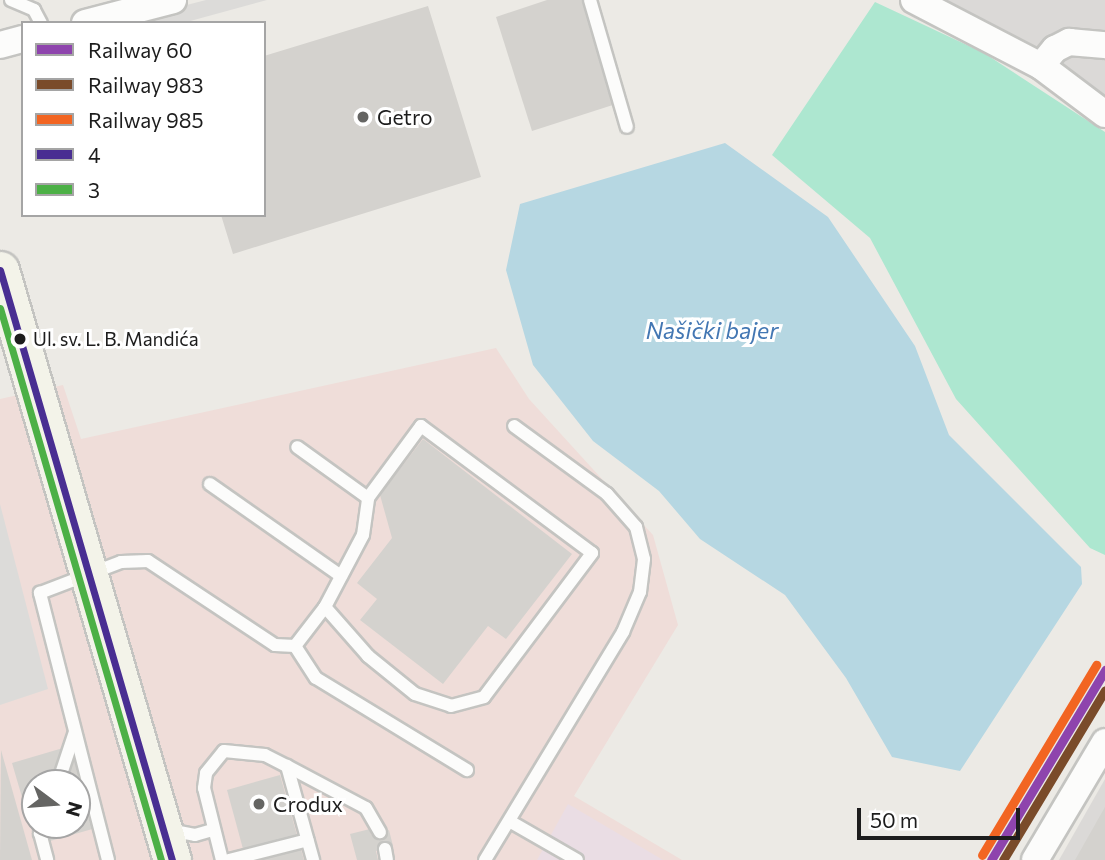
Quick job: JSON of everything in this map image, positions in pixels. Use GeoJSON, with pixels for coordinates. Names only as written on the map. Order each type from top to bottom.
{"type":"FeatureCollection","features":[{"type":"Feature","properties":{"kind":"main road"},"geometry":{"type":"LineString","coordinates":[[0,270],[12,356],[87,573],[167,843]]}},
{"type":"Feature","properties":{"kind":"street"},"geometry":{"type":"LineString","coordinates":[[93,21],[173,0]]}},
{"type":"Feature","properties":{"kind":"street"},"geometry":{"type":"LineString","coordinates":[[914,0],[1041,66],[1105,114]]}},
{"type":"Feature","properties":{"kind":"street"},"geometry":{"type":"LineString","coordinates":[[0,45],[21,40]]}},
{"type":"Feature","properties":{"kind":"street"},"geometry":{"type":"LineString","coordinates":[[1041,66],[1069,42],[1105,45]]}},
{"type":"Feature","properties":{"kind":"street"},"geometry":{"type":"LineString","coordinates":[[1035,860],[1105,742]]}},
{"type":"Feature","properties":{"kind":"lane"},"geometry":{"type":"LineString","coordinates":[[11,0],[34,10],[40,21]]}},
{"type":"Feature","properties":{"kind":"lane"},"geometry":{"type":"LineString","coordinates":[[590,0],[627,127]]}},
{"type":"Feature","properties":{"kind":"lane"},"geometry":{"type":"LineString","coordinates":[[295,646],[324,607],[363,535],[368,498],[421,426],[592,553],[484,697],[450,706],[415,694],[368,656],[324,607]]}},
{"type":"Feature","properties":{"kind":"lane"},"geometry":{"type":"LineString","coordinates":[[485,860],[511,822],[623,632],[640,592],[644,559],[636,527],[607,494],[514,426]]}},
{"type":"Feature","properties":{"kind":"lane"},"geometry":{"type":"LineString","coordinates":[[297,447],[368,498]]}},
{"type":"Feature","properties":{"kind":"lane"},"geometry":{"type":"LineString","coordinates":[[210,484],[341,576]]}},
{"type":"Feature","properties":{"kind":"lane"},"geometry":{"type":"LineString","coordinates":[[108,860],[40,593],[121,562],[148,561],[275,645],[295,646]]}},
{"type":"Feature","properties":{"kind":"lane"},"geometry":{"type":"LineString","coordinates":[[295,646],[316,678],[467,770]]}},
{"type":"Feature","properties":{"kind":"lane"},"geometry":{"type":"LineString","coordinates":[[63,769],[75,731]]}},
{"type":"Feature","properties":{"kind":"lane"},"geometry":{"type":"LineString","coordinates":[[222,860],[204,788],[206,773],[224,751],[265,755],[287,766],[366,808],[380,832]]}},
{"type":"Feature","properties":{"kind":"lane"},"geometry":{"type":"LineString","coordinates":[[287,766],[313,860]]}},
{"type":"Feature","properties":{"kind":"lane"},"geometry":{"type":"LineString","coordinates":[[511,822],[577,860]]}},
{"type":"Feature","properties":{"kind":"lane"},"geometry":{"type":"LineString","coordinates":[[167,843],[213,830]]}},
{"type":"Feature","properties":{"kind":"lane"},"geometry":{"type":"LineString","coordinates":[[42,839],[47,860]]}},
{"type":"Feature","properties":{"kind":"lane"},"geometry":{"type":"LineString","coordinates":[[229,860],[308,840]]}},
{"type":"Feature","properties":{"kind":"shaded area"},"geometry":{"type":"Polygon","coordinates":[[[206,0],[267,0],[190,21],[125,21],[206,0]]]}},
{"type":"Feature","properties":{"kind":"shaded area"},"geometry":{"type":"Polygon","coordinates":[[[931,0],[1105,0],[1105,105],[931,0]]]}},
{"type":"Feature","properties":{"kind":"shaded area"},"geometry":{"type":"Polygon","coordinates":[[[496,348],[529,399],[653,535],[678,625],[574,796],[682,860],[0,860],[0,399],[63,385],[81,439],[496,348]]]}},
{"type":"Feature","properties":{"kind":"shaded area"},"geometry":{"type":"Polygon","coordinates":[[[0,504],[48,689],[0,705],[0,504]]]}},
{"type":"Feature","properties":{"kind":"shaded area"},"geometry":{"type":"Polygon","coordinates":[[[1105,779],[1105,860],[1059,860],[1105,779]]]}},
{"type":"Feature","properties":{"kind":"shaded area"},"geometry":{"type":"Polygon","coordinates":[[[568,804],[663,860],[537,860],[568,804]]]}},
{"type":"Feature","properties":{"kind":"green space"},"geometry":{"type":"Polygon","coordinates":[[[875,2],[984,53],[1105,132],[1105,555],[1090,548],[956,399],[870,238],[772,155],[875,2]]]}},
{"type":"Feature","properties":{"kind":"water","name":"Našički bajer"},"geometry":{"type":"Polygon","coordinates":[[[725,143],[828,217],[915,346],[949,435],[1081,567],[1082,584],[960,771],[892,757],[846,678],[785,595],[700,539],[659,491],[593,441],[533,365],[506,270],[520,204],[725,143]]]}},
{"type":"Feature","properties":{"kind":"building"},"geometry":{"type":"Polygon","coordinates":[[[547,0],[586,0],[619,103],[532,131],[496,17],[547,0]]]}},
{"type":"Feature","properties":{"kind":"building","name":"Getro"},"geometry":{"type":"Polygon","coordinates":[[[428,6],[481,177],[233,254],[222,217],[266,217],[266,55],[428,6]]]}},
{"type":"Feature","properties":{"kind":"building"},"geometry":{"type":"Polygon","coordinates":[[[423,439],[572,554],[506,639],[488,626],[443,684],[360,620],[377,599],[357,583],[392,538],[380,495],[423,439]]]}},
{"type":"Feature","properties":{"kind":"building"},"geometry":{"type":"Polygon","coordinates":[[[80,743],[87,769],[21,769],[21,794],[12,763],[80,743]]]}},
{"type":"Feature","properties":{"kind":"building"},"geometry":{"type":"Polygon","coordinates":[[[1,750],[21,821],[21,839],[26,839],[32,860],[0,860],[1,750]]]}},
{"type":"Feature","properties":{"kind":"building"},"geometry":{"type":"Polygon","coordinates":[[[280,775],[304,860],[246,860],[227,790],[280,775]]]}},
{"type":"Feature","properties":{"kind":"building"},"geometry":{"type":"Polygon","coordinates":[[[91,783],[103,826],[91,829],[91,783]]]}},
{"type":"Feature","properties":{"kind":"building"},"geometry":{"type":"Polygon","coordinates":[[[1105,807],[1105,860],[1075,860],[1105,807]]]}},
{"type":"Feature","properties":{"kind":"building"},"geometry":{"type":"Polygon","coordinates":[[[370,829],[371,835],[389,830],[393,846],[376,851],[378,860],[357,860],[350,834],[370,829]]]}},
{"type":"Feature","properties":{"kind":"building"},"geometry":{"type":"Polygon","coordinates":[[[34,839],[57,839],[36,845],[34,839]]]}},
{"type":"Feature","properties":{"kind":"rail line","name":"985"},"geometry":{"type":"LineString","coordinates":[[982,855],[1096,665]]}},
{"type":"Feature","properties":{"kind":"rail line","name":"60"},"geometry":{"type":"LineString","coordinates":[[991,860],[1105,670]]}},
{"type":"Feature","properties":{"kind":"rail line","name":"983"},"geometry":{"type":"LineString","coordinates":[[1003,860],[1105,690]]}},
{"type":"Feature","properties":{"kind":"transit line","name":"4"},"geometry":{"type":"LineString","coordinates":[[0,270],[172,860]]}},
{"type":"Feature","properties":{"kind":"transit line","name":"3"},"geometry":{"type":"LineString","coordinates":[[0,308],[161,860]]}},
{"type":"Feature","properties":{"kind":"place","name":"Getro"},"geometry":{"type":"Point","coordinates":[363,117]}},
{"type":"Feature","properties":{"kind":"place","name":"Ul. sv. L. B. Mandića"},"geometry":{"type":"Point","coordinates":[20,339]}},
{"type":"Feature","properties":{"kind":"place","name":"Crodux"},"geometry":{"type":"Point","coordinates":[259,804]}}]}
